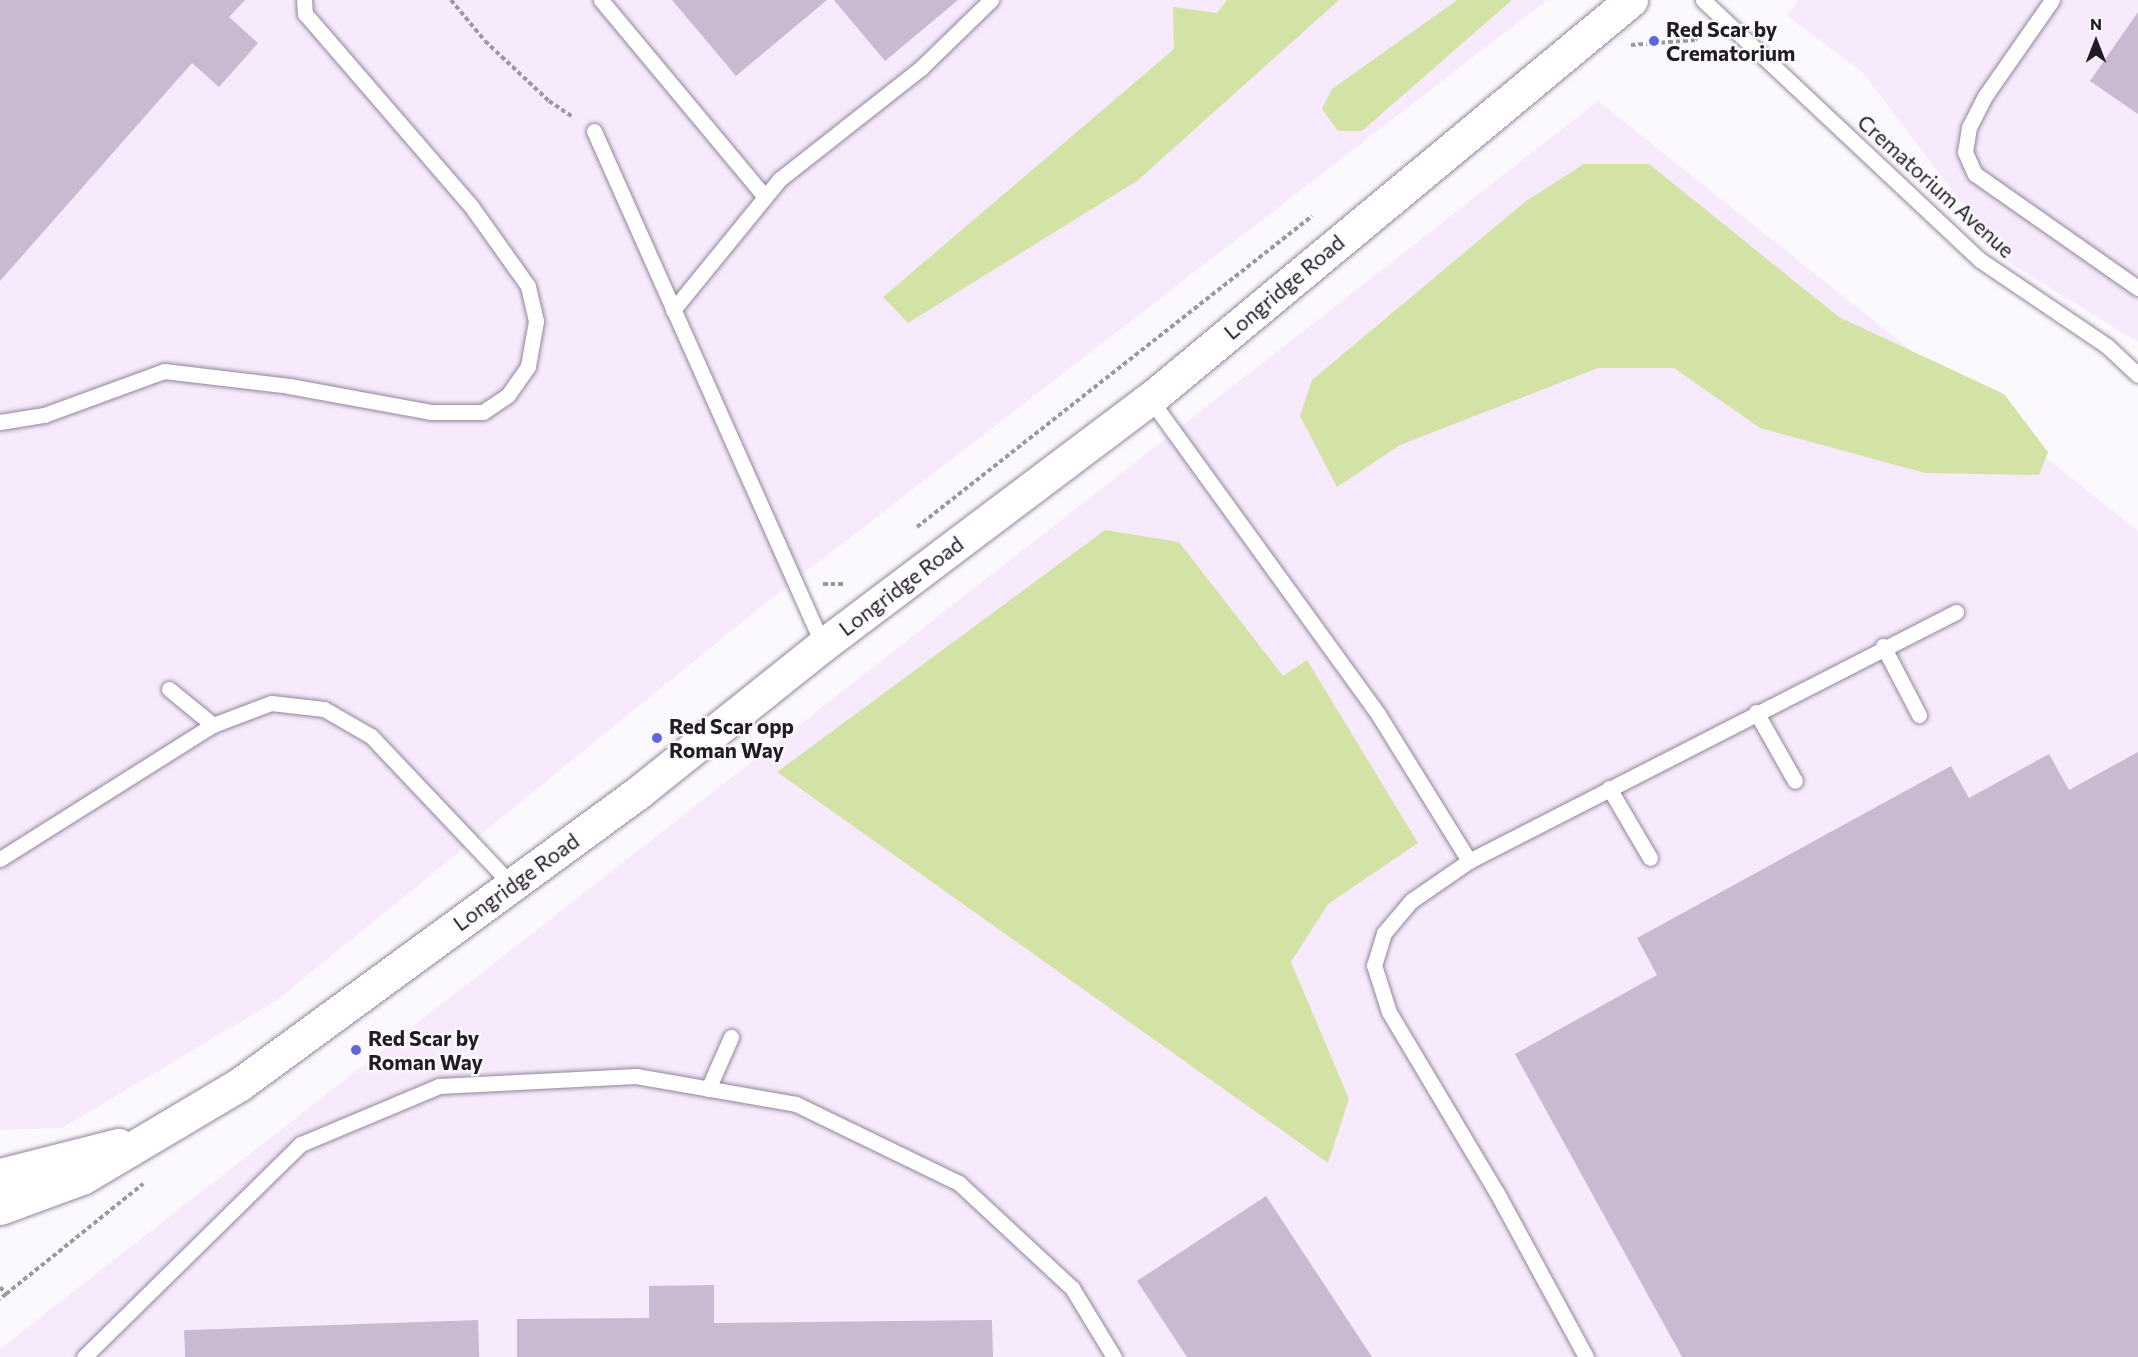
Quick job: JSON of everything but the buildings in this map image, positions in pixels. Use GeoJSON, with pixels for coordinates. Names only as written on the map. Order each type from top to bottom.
{"type":"FeatureCollection","features":[{"type":"Feature","properties":{"kind":"main road","name":"Longridge Road"},"geometry":{"type":"LineString","coordinates":[[0,1208],[82,1178],[240,1084],[640,791],[823,645],[1150,399],[1631,0]]}},
{"type":"Feature","properties":{"kind":"main road","name":"Longridge Road"},"geometry":{"type":"LineString","coordinates":[[0,1175],[146,1138]]}},
{"type":"Feature","properties":{"kind":"lane"},"geometry":{"type":"LineString","coordinates":[[0,422],[44,415],[165,371],[289,386],[431,412],[483,412],[507,395],[528,366],[536,321],[528,286],[471,206],[305,14],[304,0]]}},
{"type":"Feature","properties":{"kind":"lane"},"geometry":{"type":"LineString","coordinates":[[601,0],[765,197]]}},
{"type":"Feature","properties":{"kind":"lane"},"geometry":{"type":"LineString","coordinates":[[673,310],[780,179],[921,68],[991,0]]}},
{"type":"Feature","properties":{"kind":"lane","name":"Crematorium Avenue"},"geometry":{"type":"LineString","coordinates":[[1703,0],[1980,260],[2107,346],[2138,375]]}},
{"type":"Feature","properties":{"kind":"lane"},"geometry":{"type":"LineString","coordinates":[[2052,0],[1985,96],[1969,127],[1965,152],[1976,174],[2138,288]]}},
{"type":"Feature","properties":{"kind":"lane"},"geometry":{"type":"LineString","coordinates":[[594,131],[823,645]]}},
{"type":"Feature","properties":{"kind":"lane"},"geometry":{"type":"LineString","coordinates":[[1150,399],[1378,714],[1469,861]]}},
{"type":"Feature","properties":{"kind":"lane"},"geometry":{"type":"LineString","coordinates":[[1586,1357],[1497,1193],[1389,1012],[1374,965],[1384,933],[1412,901],[1469,861],[1883,646],[1956,612]]}},
{"type":"Feature","properties":{"kind":"lane"},"geometry":{"type":"LineString","coordinates":[[1883,646],[1919,716]]}},
{"type":"Feature","properties":{"kind":"lane"},"geometry":{"type":"LineString","coordinates":[[169,689],[213,725]]}},
{"type":"Feature","properties":{"kind":"lane"},"geometry":{"type":"LineString","coordinates":[[0,859],[213,725],[271,703],[324,709],[371,736],[512,885]]}},
{"type":"Feature","properties":{"kind":"lane"},"geometry":{"type":"LineString","coordinates":[[1756,712],[1795,782]]}},
{"type":"Feature","properties":{"kind":"lane"},"geometry":{"type":"LineString","coordinates":[[1609,788],[1650,858]]}},
{"type":"Feature","properties":{"kind":"lane"},"geometry":{"type":"LineString","coordinates":[[708,1089],[731,1037]]}},
{"type":"Feature","properties":{"kind":"lane"},"geometry":{"type":"LineString","coordinates":[[84,1357],[301,1144],[439,1086],[636,1076],[796,1104],[959,1183],[1072,1288],[1114,1357]]}},
{"type":"Feature","properties":{"kind":"path"},"geometry":{"type":"LineString","coordinates":[[451,0],[485,41],[549,101],[594,131]]}},
{"type":"Feature","properties":{"kind":"path"},"geometry":{"type":"LineString","coordinates":[[909,533],[1313,215]]}},
{"type":"Feature","properties":{"kind":"path"},"geometry":{"type":"LineString","coordinates":[[814,578],[823,584],[844,585],[853,577]]}},
{"type":"Feature","properties":{"kind":"path"},"geometry":{"type":"LineString","coordinates":[[0,1287],[6,1294],[0,1299]]}},
{"type":"Feature","properties":{"kind":"shaded area"},"geometry":{"type":"Polygon","coordinates":[[[0,0],[1457,0],[1332,89],[1362,131],[1512,0],[1547,0],[768,601],[277,1000],[62,1128],[0,1130],[0,0]]]}},
{"type":"Feature","properties":{"kind":"shaded area"},"geometry":{"type":"Polygon","coordinates":[[[1799,0],[2138,0],[2138,342],[2005,260],[1863,73],[1787,16],[1799,0]]]}},
{"type":"Feature","properties":{"kind":"shaded area"},"geometry":{"type":"Polygon","coordinates":[[[1598,101],[2138,531],[2138,1357],[0,1357],[0,1349],[1598,101]]]}},
{"type":"Feature","properties":{"kind":"green space"},"geometry":{"type":"Polygon","coordinates":[[[1227,0],[1339,0],[1137,181],[908,323],[883,297],[1174,49],[1173,7],[1217,13],[1227,0]]]}},
{"type":"Feature","properties":{"kind":"green space"},"geometry":{"type":"Polygon","coordinates":[[[1457,0],[1512,0],[1362,131],[1338,131],[1322,109],[1332,89],[1457,0]]]}},
{"type":"Feature","properties":{"kind":"green space"},"geometry":{"type":"Polygon","coordinates":[[[1584,164],[1649,164],[1839,317],[2004,394],[2048,452],[2039,475],[1925,473],[1760,428],[1674,368],[1598,368],[1400,445],[1337,487],[1300,416],[1312,380],[1526,201],[1584,164]]]}},
{"type":"Feature","properties":{"kind":"green space"},"geometry":{"type":"Polygon","coordinates":[[[1105,530],[1179,542],[1283,676],[1307,660],[1418,843],[1328,904],[1291,962],[1349,1099],[1328,1163],[777,772],[1105,530]]]}},
{"type":"Feature","properties":{"kind":"place","name":"Red Scar by Crematorium"},"geometry":{"type":"Point","coordinates":[1654,41]}},
{"type":"Feature","properties":{"kind":"place","name":"Red Scar opp Roman Way"},"geometry":{"type":"Point","coordinates":[657,738]}},
{"type":"Feature","properties":{"kind":"place","name":"Red Scar by Roman Way"},"geometry":{"type":"Point","coordinates":[356,1050]}}]}
